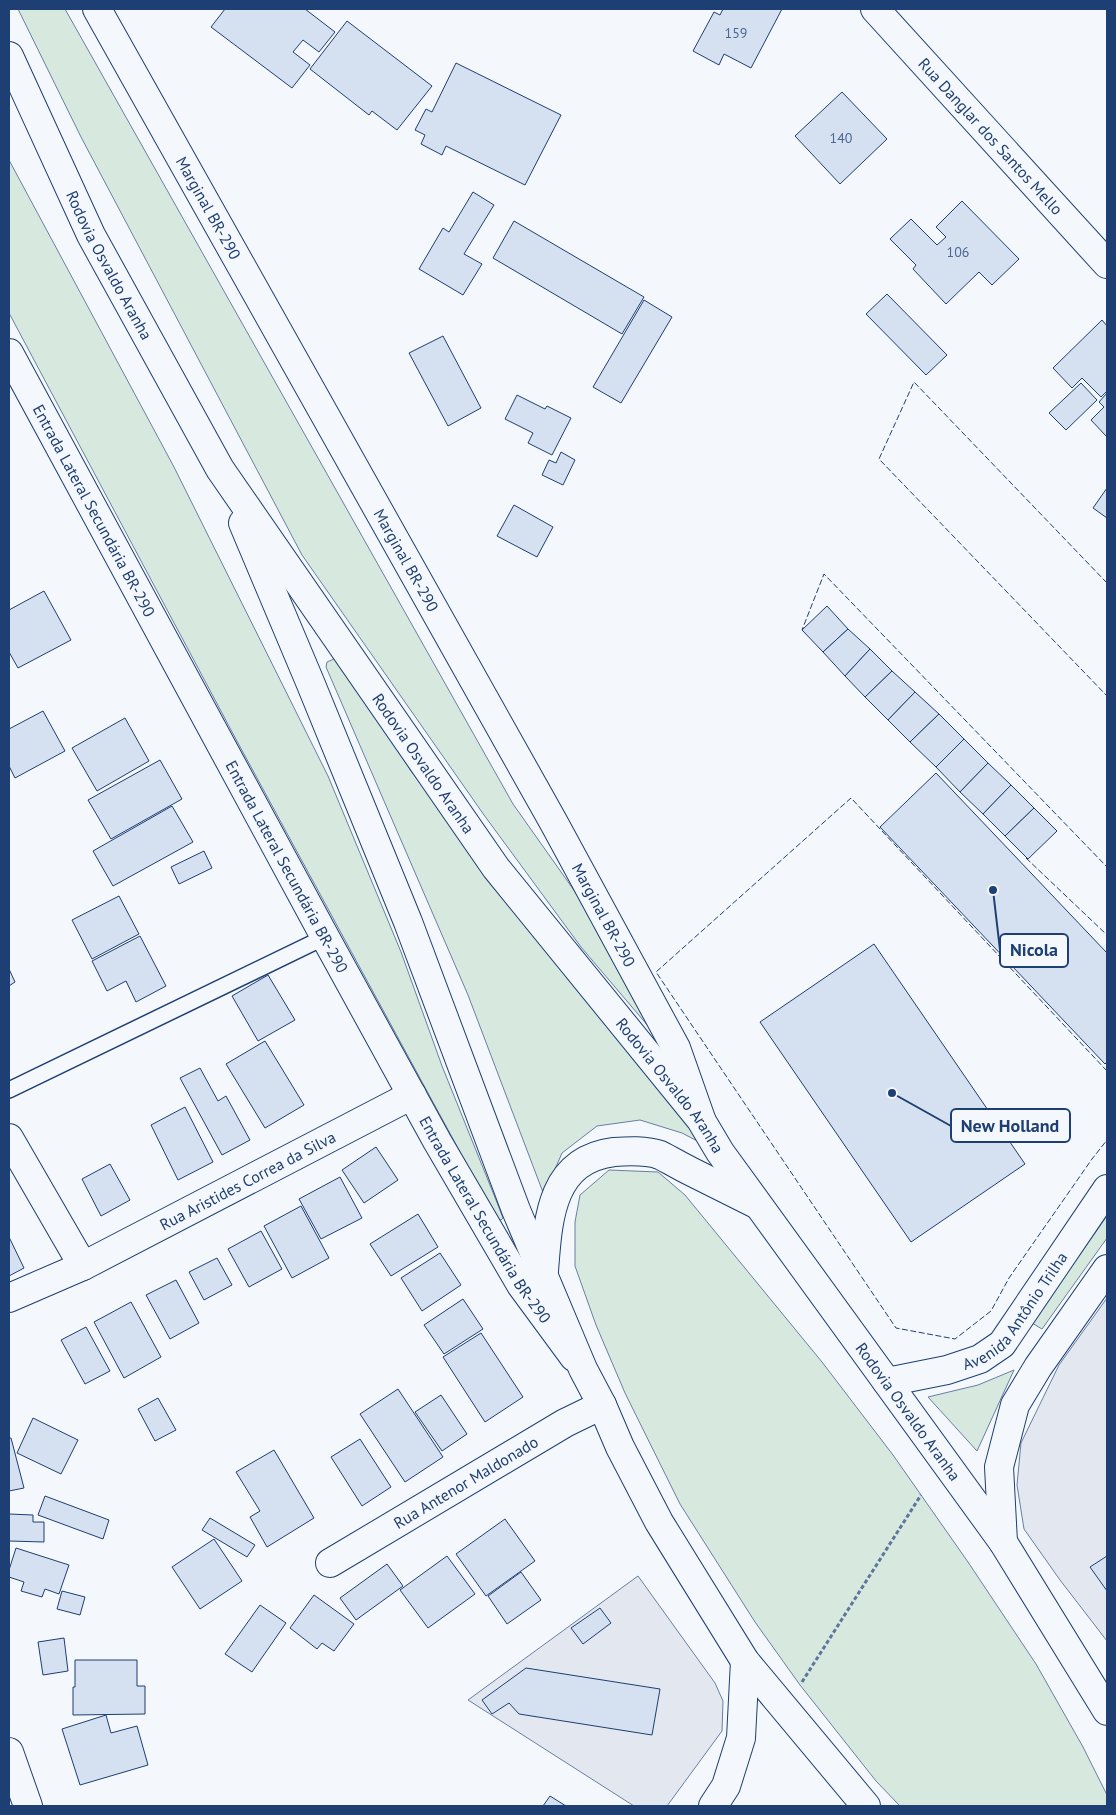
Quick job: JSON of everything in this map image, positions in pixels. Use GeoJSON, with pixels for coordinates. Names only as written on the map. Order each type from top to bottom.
{"type":"FeatureCollection","features":[{"type":"Feature","properties":{"kind":"main road","name":"Marginal BR-290"},"geometry":{"type":"LineString","coordinates":[[97,9],[554,823],[676,1048],[701,1120]]}},
{"type":"Feature","properties":{"kind":"main road","name":"Rua Danglar dos Santos Mello"},"geometry":{"type":"LineString","coordinates":[[875,9],[1107,264]]}},
{"type":"Feature","properties":{"kind":"main road","name":"Rodovia Osvaldo Aranha"},"geometry":{"type":"LineString","coordinates":[[9,56],[91,235],[220,469],[496,868],[701,1120],[720,1152],[1003,1542],[1107,1711]]}},
{"type":"Feature","properties":{"kind":"main road","name":"Entrada Lateral Secundária BR-290"},"geometry":{"type":"LineString","coordinates":[[9,353],[412,1095],[520,1285],[551,1329],[583,1369]]}},
{"type":"Feature","properties":{"kind":"main road","name":"Rodovia Osvaldo Aranha"},"geometry":{"type":"LineString","coordinates":[[220,469],[408,922],[516,1210],[583,1369],[602,1405],[620,1447],[660,1522],[745,1661],[866,1806]]}},
{"type":"Feature","properties":{"kind":"main road","name":"Rua Aristides Correa da Silva"},"geometry":{"type":"LineString","coordinates":[[9,1298],[83,1266],[412,1095]]}},
{"type":"Feature","properties":{"kind":"main road"},"geometry":{"type":"LineString","coordinates":[[9,1138],[83,1266]]}},
{"type":"Feature","properties":{"kind":"main road"},"geometry":{"type":"LineString","coordinates":[[544,1275],[548,1222],[556,1196],[567,1178],[581,1163],[602,1154],[629,1150],[658,1155],[760,1206]]}},
{"type":"Feature","properties":{"kind":"main road","name":"Avenida Antônio Trilha"},"geometry":{"type":"LineString","coordinates":[[887,1382],[947,1370],[980,1359],[1002,1344],[1107,1189]]}},
{"type":"Feature","properties":{"kind":"main road"},"geometry":{"type":"LineString","coordinates":[[1003,1542],[999,1467],[1015,1405],[1038,1367],[1107,1269]]}},
{"type":"Feature","properties":{"kind":"main road"},"geometry":{"type":"LineString","coordinates":[[1002,1344],[1038,1367]]}},
{"type":"Feature","properties":{"kind":"main road","name":"Rua Antenor Maldonado"},"geometry":{"type":"LineString","coordinates":[[330,1563],[565,1423],[602,1405]]}},
{"type":"Feature","properties":{"kind":"main road"},"geometry":{"type":"LineString","coordinates":[[714,1806],[726,1786],[741,1738],[745,1661]]}},
{"type":"Feature","properties":{"kind":"main road"},"geometry":{"type":"LineString","coordinates":[[9,1752],[28,1806]]}},
{"type":"Feature","properties":{"kind":"lane"},"geometry":{"type":"LineString","coordinates":[[9,1090],[325,937]]}},
{"type":"Feature","properties":{"kind":"path"},"geometry":{"type":"LineString","coordinates":[[800,1685],[921,1495]]}},
{"type":"Feature","properties":{"kind":"shaded area"},"geometry":{"type":"Polygon","coordinates":[[[18,9],[65,9],[513,804],[595,920],[654,1033],[581,947],[484,815],[302,555],[81,137],[18,9]]]}},
{"type":"Feature","properties":{"kind":"shaded area"},"geometry":{"type":"Polygon","coordinates":[[[9,160],[174,467],[328,776],[401,952],[442,1066],[503,1218],[501,1220],[498,1220],[491,1209],[238,743],[9,313],[9,160]]]}},
{"type":"Feature","properties":{"kind":"shaded area"},"geometry":{"type":"Polygon","coordinates":[[[334,659],[340,660],[411,771],[705,1145],[682,1133],[640,1120],[597,1126],[562,1153],[544,1195],[468,995],[326,667],[327,662],[334,659]]]}},
{"type":"Feature","properties":{"kind":"shaded area"},"geometry":{"type":"Polygon","coordinates":[[[609,1170],[658,1172],[685,1195],[822,1362],[893,1455],[1036,1664],[1083,1747],[1107,1795],[1107,1806],[900,1806],[876,1781],[800,1685],[755,1622],[680,1504],[625,1393],[596,1325],[575,1266],[575,1222],[580,1195],[609,1170]]]}},
{"type":"Feature","properties":{"kind":"shaded area"},"geometry":{"type":"Polygon","coordinates":[[[1107,1216],[1107,1238],[1042,1329],[1032,1323],[1107,1216]]]}},
{"type":"Feature","properties":{"kind":"shaded area"},"geometry":{"type":"Polygon","coordinates":[[[1107,1298],[1107,1641],[1024,1529],[1017,1485],[1021,1443],[1059,1365],[1107,1298]]]}},
{"type":"Feature","properties":{"kind":"shaded area"},"geometry":{"type":"Polygon","coordinates":[[[1014,1370],[977,1451],[928,1397],[978,1385],[1014,1370]]]}},
{"type":"Feature","properties":{"kind":"shaded area"},"geometry":{"type":"Polygon","coordinates":[[[638,1576],[715,1683],[723,1701],[722,1731],[667,1806],[634,1806],[468,1700],[638,1576]]]}},
{"type":"Feature","properties":{"kind":"building"},"geometry":{"type":"Polygon","coordinates":[[[225,9],[305,9],[335,32],[319,52],[303,40],[293,52],[310,65],[292,88],[211,27],[225,9]]]}},
{"type":"Feature","properties":{"kind":"building"},"geometry":{"type":"Polygon","coordinates":[[[723,9],[782,9],[751,68],[724,54],[719,65],[693,51],[714,12],[720,15],[723,9]]]}},
{"type":"Feature","properties":{"kind":"building"},"geometry":{"type":"Polygon","coordinates":[[[347,21],[432,86],[397,130],[372,111],[369,115],[310,69],[347,21]]]}},
{"type":"Feature","properties":{"kind":"building"},"geometry":{"type":"Polygon","coordinates":[[[456,63],[561,115],[525,185],[446,146],[442,155],[421,144],[425,135],[415,130],[426,109],[432,112],[456,63]]]}},
{"type":"Feature","properties":{"kind":"building"},"geometry":{"type":"Polygon","coordinates":[[[842,92],[887,139],[840,184],[795,136],[842,92]]]}},
{"type":"Feature","properties":{"kind":"building"},"geometry":{"type":"Polygon","coordinates":[[[473,192],[494,205],[464,254],[482,264],[463,295],[419,269],[443,228],[449,232],[473,192]]]}},
{"type":"Feature","properties":{"kind":"building"},"geometry":{"type":"Polygon","coordinates":[[[962,201],[1019,259],[992,285],[979,272],[946,304],[913,269],[916,265],[890,239],[911,219],[937,245],[946,237],[936,227],[962,201]]]}},
{"type":"Feature","properties":{"kind":"building"},"geometry":{"type":"Polygon","coordinates":[[[514,221],[644,297],[622,334],[493,258],[514,221]]]}},
{"type":"Feature","properties":{"kind":"building"},"geometry":{"type":"Polygon","coordinates":[[[887,294],[947,355],[926,375],[866,314],[887,294]]]}},
{"type":"Feature","properties":{"kind":"building"},"geometry":{"type":"Polygon","coordinates":[[[644,300],[672,317],[621,403],[593,387],[644,300]]]}},
{"type":"Feature","properties":{"kind":"building"},"geometry":{"type":"Polygon","coordinates":[[[1102,320],[1107,326],[1107,391],[1101,397],[1082,378],[1072,388],[1053,368],[1102,320]]]}},
{"type":"Feature","properties":{"kind":"building"},"geometry":{"type":"Polygon","coordinates":[[[443,336],[481,408],[448,426],[409,353],[443,336]]]}},
{"type":"Feature","properties":{"kind":"building"},"geometry":{"type":"Polygon","coordinates":[[[1081,383],[1097,400],[1066,430],[1049,413],[1081,383]]]}},
{"type":"Feature","properties":{"kind":"building"},"geometry":{"type":"Polygon","coordinates":[[[1107,393],[1107,437],[1091,420],[1104,407],[1099,402],[1107,393]]]}},
{"type":"Feature","properties":{"kind":"building"},"geometry":{"type":"Polygon","coordinates":[[[517,395],[545,409],[547,406],[571,418],[552,455],[528,443],[533,433],[505,419],[517,395]]]}},
{"type":"Feature","properties":{"kind":"building"},"geometry":{"type":"Polygon","coordinates":[[[561,452],[575,460],[563,485],[542,475],[549,460],[556,463],[561,452]]]}},
{"type":"Feature","properties":{"kind":"building"},"geometry":{"type":"Polygon","coordinates":[[[1107,488],[1107,518],[1093,508],[1107,488]]]}},
{"type":"Feature","properties":{"kind":"building"},"geometry":{"type":"Polygon","coordinates":[[[514,505],[553,527],[537,557],[497,536],[514,505]]]}},
{"type":"Feature","properties":{"kind":"building"},"geometry":{"type":"Polygon","coordinates":[[[44,591],[71,640],[18,668],[9,652],[9,610],[44,591]]]}},
{"type":"Feature","properties":{"kind":"building"},"geometry":{"type":"Polygon","coordinates":[[[827,606],[848,629],[823,652],[802,630],[827,606]]]}},
{"type":"Feature","properties":{"kind":"building"},"geometry":{"type":"Polygon","coordinates":[[[848,629],[870,649],[845,676],[823,652],[848,629]]]}},
{"type":"Feature","properties":{"kind":"building"},"geometry":{"type":"Polygon","coordinates":[[[870,649],[892,671],[865,697],[845,676],[870,649]]]}},
{"type":"Feature","properties":{"kind":"building"},"geometry":{"type":"Polygon","coordinates":[[[892,671],[915,692],[888,720],[865,697],[892,671]]]}},
{"type":"Feature","properties":{"kind":"building"},"geometry":{"type":"Polygon","coordinates":[[[915,692],[939,714],[910,742],[888,720],[915,692]]]}},
{"type":"Feature","properties":{"kind":"building"},"geometry":{"type":"Polygon","coordinates":[[[43,711],[65,751],[15,778],[9,766],[9,729],[43,711]]]}},
{"type":"Feature","properties":{"kind":"building"},"geometry":{"type":"Polygon","coordinates":[[[939,714],[964,739],[936,767],[910,742],[939,714]]]}},
{"type":"Feature","properties":{"kind":"building"},"geometry":{"type":"Polygon","coordinates":[[[125,718],[149,761],[97,791],[72,748],[125,718]]]}},
{"type":"Feature","properties":{"kind":"building"},"geometry":{"type":"Polygon","coordinates":[[[964,739],[988,763],[960,792],[936,767],[964,739]]]}},
{"type":"Feature","properties":{"kind":"building"},"geometry":{"type":"Polygon","coordinates":[[[160,760],[182,799],[111,839],[88,800],[160,760]]]}},
{"type":"Feature","properties":{"kind":"building"},"geometry":{"type":"Polygon","coordinates":[[[988,763],[1011,785],[983,814],[960,792],[988,763]]]}},
{"type":"Feature","properties":{"kind":"building"},"geometry":{"type":"Polygon","coordinates":[[[936,773],[1107,953],[1107,1062],[1105,1064],[880,827],[936,773]]]}},
{"type":"Feature","properties":{"kind":"building"},"geometry":{"type":"Polygon","coordinates":[[[1011,785],[1034,808],[1005,836],[983,814],[1011,785]]]}},
{"type":"Feature","properties":{"kind":"building"},"geometry":{"type":"Polygon","coordinates":[[[172,806],[193,842],[113,886],[93,851],[172,806]]]}},
{"type":"Feature","properties":{"kind":"building"},"geometry":{"type":"Polygon","coordinates":[[[1034,808],[1057,831],[1028,859],[1005,836],[1034,808]]]}},
{"type":"Feature","properties":{"kind":"building"},"geometry":{"type":"Polygon","coordinates":[[[204,851],[212,868],[179,884],[171,867],[204,851]]]}},
{"type":"Feature","properties":{"kind":"building"},"geometry":{"type":"Polygon","coordinates":[[[119,896],[139,934],[92,959],[72,920],[119,896]]]}},
{"type":"Feature","properties":{"kind":"building"},"geometry":{"type":"Polygon","coordinates":[[[140,936],[166,986],[136,1002],[126,981],[107,991],[92,961],[140,936]]]}},
{"type":"Feature","properties":{"kind":"building"},"geometry":{"type":"Polygon","coordinates":[[[874,944],[1025,1164],[911,1242],[760,1022],[874,944]]]}},
{"type":"Feature","properties":{"kind":"building"},"geometry":{"type":"Polygon","coordinates":[[[9,969],[15,982],[9,986],[9,969]]]}},
{"type":"Feature","properties":{"kind":"building"},"geometry":{"type":"Polygon","coordinates":[[[268,975],[295,1020],[258,1041],[232,996],[268,975]]]}},
{"type":"Feature","properties":{"kind":"building"},"geometry":{"type":"Polygon","coordinates":[[[265,1041],[304,1105],[265,1128],[226,1064],[265,1041]]]}},
{"type":"Feature","properties":{"kind":"building"},"geometry":{"type":"Polygon","coordinates":[[[200,1068],[218,1101],[226,1096],[250,1140],[222,1155],[180,1078],[200,1068]]]}},
{"type":"Feature","properties":{"kind":"building"},"geometry":{"type":"Polygon","coordinates":[[[185,1107],[213,1162],[178,1180],[151,1125],[185,1107]]]}},
{"type":"Feature","properties":{"kind":"building"},"geometry":{"type":"Polygon","coordinates":[[[376,1147],[398,1180],[364,1203],[342,1170],[376,1147]]]}},
{"type":"Feature","properties":{"kind":"building"},"geometry":{"type":"Polygon","coordinates":[[[110,1164],[130,1200],[101,1216],[82,1179],[110,1164]]]}},
{"type":"Feature","properties":{"kind":"building"},"geometry":{"type":"Polygon","coordinates":[[[340,1177],[362,1218],[321,1239],[299,1199],[340,1177]]]}},
{"type":"Feature","properties":{"kind":"building"},"geometry":{"type":"Polygon","coordinates":[[[301,1206],[329,1258],[292,1278],[264,1226],[301,1206]]]}},
{"type":"Feature","properties":{"kind":"building"},"geometry":{"type":"Polygon","coordinates":[[[418,1214],[438,1247],[391,1276],[370,1244],[418,1214]]]}},
{"type":"Feature","properties":{"kind":"building"},"geometry":{"type":"Polygon","coordinates":[[[261,1231],[282,1269],[249,1287],[228,1249],[261,1231]]]}},
{"type":"Feature","properties":{"kind":"building"},"geometry":{"type":"Polygon","coordinates":[[[9,1237],[24,1268],[9,1276],[9,1237]]]}},
{"type":"Feature","properties":{"kind":"building"},"geometry":{"type":"Polygon","coordinates":[[[440,1253],[461,1285],[422,1311],[401,1278],[440,1253]]]}},
{"type":"Feature","properties":{"kind":"building"},"geometry":{"type":"Polygon","coordinates":[[[217,1258],[232,1285],[204,1300],[189,1272],[217,1258]]]}},
{"type":"Feature","properties":{"kind":"building"},"geometry":{"type":"Polygon","coordinates":[[[176,1280],[199,1323],[170,1339],[146,1295],[176,1280]]]}},
{"type":"Feature","properties":{"kind":"building"},"geometry":{"type":"Polygon","coordinates":[[[463,1299],[483,1329],[444,1354],[424,1325],[463,1299]]]}},
{"type":"Feature","properties":{"kind":"building"},"geometry":{"type":"Polygon","coordinates":[[[131,1302],[161,1357],[124,1378],[94,1322],[131,1302]]]}},
{"type":"Feature","properties":{"kind":"building"},"geometry":{"type":"Polygon","coordinates":[[[86,1327],[110,1371],[85,1384],[61,1340],[86,1327]]]}},
{"type":"Feature","properties":{"kind":"building"},"geometry":{"type":"Polygon","coordinates":[[[481,1333],[523,1397],[485,1422],[443,1357],[481,1333]]]}},
{"type":"Feature","properties":{"kind":"building"},"geometry":{"type":"Polygon","coordinates":[[[398,1389],[443,1457],[405,1482],[360,1414],[398,1389]]]}},
{"type":"Feature","properties":{"kind":"building"},"geometry":{"type":"Polygon","coordinates":[[[441,1395],[467,1434],[442,1451],[415,1412],[441,1395]]]}},
{"type":"Feature","properties":{"kind":"building"},"geometry":{"type":"Polygon","coordinates":[[[158,1398],[176,1430],[155,1441],[138,1409],[158,1398]]]}},
{"type":"Feature","properties":{"kind":"building"},"geometry":{"type":"Polygon","coordinates":[[[33,1418],[78,1440],[61,1474],[17,1453],[33,1418]]]}},
{"type":"Feature","properties":{"kind":"building"},"geometry":{"type":"Polygon","coordinates":[[[9,1438],[11,1438],[24,1488],[9,1491],[9,1438]]]}},
{"type":"Feature","properties":{"kind":"building"},"geometry":{"type":"Polygon","coordinates":[[[360,1439],[391,1487],[362,1506],[331,1457],[360,1439]]]}},
{"type":"Feature","properties":{"kind":"building"},"geometry":{"type":"Polygon","coordinates":[[[274,1450],[314,1518],[267,1547],[250,1517],[260,1511],[236,1472],[274,1450]]]}},
{"type":"Feature","properties":{"kind":"building"},"geometry":{"type":"Polygon","coordinates":[[[45,1496],[109,1520],[103,1539],[38,1515],[45,1496]]]}},
{"type":"Feature","properties":{"kind":"building"},"geometry":{"type":"Polygon","coordinates":[[[9,1514],[33,1515],[33,1522],[44,1522],[44,1542],[9,1541],[9,1514]]]}},
{"type":"Feature","properties":{"kind":"building"},"geometry":{"type":"Polygon","coordinates":[[[210,1518],[255,1545],[247,1557],[202,1530],[210,1518]]]}},
{"type":"Feature","properties":{"kind":"building"},"geometry":{"type":"Polygon","coordinates":[[[505,1519],[535,1561],[486,1596],[456,1554],[505,1519]]]}},
{"type":"Feature","properties":{"kind":"building"},"geometry":{"type":"Polygon","coordinates":[[[214,1539],[242,1581],[200,1609],[172,1567],[214,1539]]]}},
{"type":"Feature","properties":{"kind":"building"},"geometry":{"type":"Polygon","coordinates":[[[16,1548],[69,1565],[59,1594],[45,1589],[42,1597],[21,1591],[24,1582],[9,1577],[9,1570],[16,1548]]]}},
{"type":"Feature","properties":{"kind":"building"},"geometry":{"type":"Polygon","coordinates":[[[447,1556],[475,1594],[428,1628],[400,1590],[447,1556]]]}},
{"type":"Feature","properties":{"kind":"building"},"geometry":{"type":"Polygon","coordinates":[[[1107,1556],[1107,1591],[1090,1567],[1107,1556]]]}},
{"type":"Feature","properties":{"kind":"building"},"geometry":{"type":"Polygon","coordinates":[[[387,1564],[403,1586],[356,1620],[340,1598],[387,1564]]]}},
{"type":"Feature","properties":{"kind":"building"},"geometry":{"type":"Polygon","coordinates":[[[521,1572],[541,1600],[507,1624],[488,1596],[521,1572]]]}},
{"type":"Feature","properties":{"kind":"building"},"geometry":{"type":"Polygon","coordinates":[[[62,1591],[85,1597],[80,1615],[57,1609],[62,1591]]]}},
{"type":"Feature","properties":{"kind":"building"},"geometry":{"type":"Polygon","coordinates":[[[314,1595],[354,1624],[334,1651],[322,1643],[317,1649],[290,1628],[314,1595]]]}},
{"type":"Feature","properties":{"kind":"building"},"geometry":{"type":"Polygon","coordinates":[[[260,1605],[286,1623],[252,1672],[225,1654],[260,1605]]]}},
{"type":"Feature","properties":{"kind":"building"},"geometry":{"type":"Polygon","coordinates":[[[600,1608],[611,1623],[583,1644],[571,1628],[600,1608]]]}},
{"type":"Feature","properties":{"kind":"building"},"geometry":{"type":"Polygon","coordinates":[[[64,1638],[68,1671],[43,1675],[38,1642],[64,1638]]]}},
{"type":"Feature","properties":{"kind":"building"},"geometry":{"type":"Polygon","coordinates":[[[75,1660],[137,1660],[137,1686],[145,1686],[145,1714],[73,1715],[75,1660]]]}},
{"type":"Feature","properties":{"kind":"building"},"geometry":{"type":"Polygon","coordinates":[[[526,1668],[660,1689],[652,1735],[519,1714],[509,1703],[492,1714],[482,1700],[526,1668]]]}},
{"type":"Feature","properties":{"kind":"building"},"geometry":{"type":"Polygon","coordinates":[[[106,1715],[111,1733],[137,1726],[148,1765],[80,1785],[62,1729],[106,1715]]]}},
{"type":"Feature","properties":{"kind":"building"},"geometry":{"type":"Polygon","coordinates":[[[550,1796],[566,1806],[543,1806],[550,1796]]]}},
{"type":"Feature","properties":{"kind":"fence"},"geometry":{"type":"LineString","coordinates":[[1107,583],[914,382],[879,459],[1107,696]]}},
{"type":"Feature","properties":{"kind":"fence"},"geometry":{"type":"LineString","coordinates":[[804,632],[802,630],[824,574],[1107,867]]}},
{"type":"Feature","properties":{"kind":"fence"},"geometry":{"type":"LineString","coordinates":[[1107,1071],[851,798],[656,972],[896,1328],[955,1339],[991,1311],[1009,1278],[1107,1140]]}},
{"type":"Feature","properties":{"kind":"fence"},"geometry":{"type":"LineString","coordinates":[[1026,858],[1107,935]]}},
{"type":"Feature","properties":{"kind":"place","name":"Nicola"},"geometry":{"type":"Point","coordinates":[993,890]}},
{"type":"Feature","properties":{"kind":"place","name":"New Holland"},"geometry":{"type":"Point","coordinates":[892,1093]}}]}
